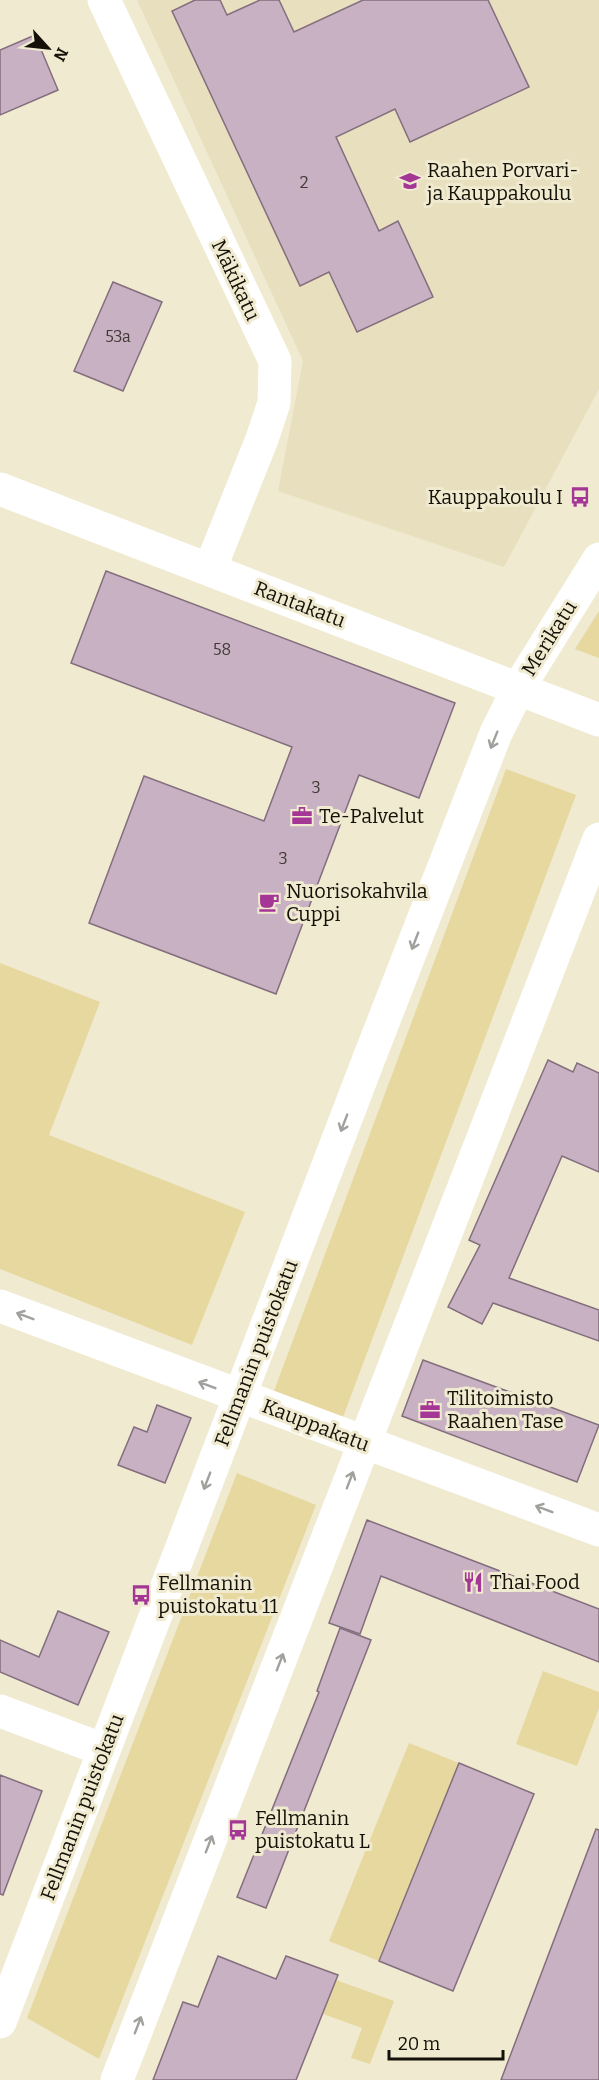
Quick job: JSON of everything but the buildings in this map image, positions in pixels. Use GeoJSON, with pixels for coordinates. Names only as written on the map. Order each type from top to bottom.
{"type":"FeatureCollection","features":[{"type":"Feature","properties":{"kind":"street","name":"Mäkikatu"},"geometry":{"type":"LineString","coordinates":[[104,0],[275,361],[274,403],[210,569]]}},
{"type":"Feature","properties":{"kind":"street","name":"Rantakatu"},"geometry":{"type":"LineString","coordinates":[[0,489],[519,687],[599,720]]}},
{"type":"Feature","properties":{"kind":"street","name":"Merikatu"},"geometry":{"type":"LineString","coordinates":[[519,687],[599,559]]}},
{"type":"Feature","properties":{"kind":"street","name":"Fellmanin puistokatu"},"geometry":{"type":"LineString","coordinates":[[0,2022],[492,744],[519,687]]}},
{"type":"Feature","properties":{"kind":"street"},"geometry":{"type":"LineString","coordinates":[[117,2080],[599,839]]}},
{"type":"Feature","properties":{"kind":"street","name":"Kauppakatu"},"geometry":{"type":"LineString","coordinates":[[0,1306],[599,1530]]}},
{"type":"Feature","properties":{"kind":"street"},"geometry":{"type":"LineString","coordinates":[[0,1711],[104,1750]]}},
{"type":"Feature","properties":{"kind":"shaded area","name":"Raahen Porvari- ja Kauppakoulu"},"geometry":{"type":"Polygon","coordinates":[[[137,0],[599,0],[599,389],[504,567],[278,491],[303,361],[137,0]]]}},
{"type":"Feature","properties":{"kind":"shaded area"},"geometry":{"type":"Polygon","coordinates":[[[599,611],[599,658],[575,649],[599,611]]]}},
{"type":"Feature","properties":{"kind":"shaded area"},"geometry":{"type":"Polygon","coordinates":[[[506,769],[576,795],[343,1417],[274,1391],[506,769]]]}},
{"type":"Feature","properties":{"kind":"shaded area"},"geometry":{"type":"Polygon","coordinates":[[[0,963],[100,1002],[49,1135],[245,1212],[192,1345],[0,1269],[0,963]]]}},
{"type":"Feature","properties":{"kind":"shaded area"},"geometry":{"type":"Polygon","coordinates":[[[237,1473],[316,1505],[99,2059],[27,2018],[237,1473]]]}},
{"type":"Feature","properties":{"kind":"shaded area"},"geometry":{"type":"Polygon","coordinates":[[[543,1671],[599,1692],[599,1708],[577,1766],[516,1744],[543,1671]]]}},
{"type":"Feature","properties":{"kind":"shaded area"},"geometry":{"type":"Polygon","coordinates":[[[409,1743],[459,1763],[379,1961],[329,1941],[409,1743]]]}},
{"type":"Feature","properties":{"kind":"shaded area"},"geometry":{"type":"Polygon","coordinates":[[[336,1980],[394,2001],[370,2064],[351,2058],[362,2028],[323,2014],[336,1980]]]}},
{"type":"Feature","properties":{"kind":"place","name":"Raahen Porvari- ja Kauppakoulu"},"geometry":{"type":"Point","coordinates":[410,181]}},
{"type":"Feature","properties":{"kind":"place","name":"Kauppakoulu I"},"geometry":{"type":"Point","coordinates":[580,497]}},
{"type":"Feature","properties":{"kind":"place","name":"Te-Palvelut"},"geometry":{"type":"Point","coordinates":[302,816]}},
{"type":"Feature","properties":{"kind":"place","name":"Nuorisokahvila Cuppi"},"geometry":{"type":"Point","coordinates":[269,902]}},
{"type":"Feature","properties":{"kind":"place","name":"Tilitoimisto Raahen Tase"},"geometry":{"type":"Point","coordinates":[430,1410]}},
{"type":"Feature","properties":{"kind":"place","name":"Thai Food"},"geometry":{"type":"Point","coordinates":[473,1582]}},
{"type":"Feature","properties":{"kind":"place","name":"Fellmanin puistokatu 11"},"geometry":{"type":"Point","coordinates":[141,1595]}},
{"type":"Feature","properties":{"kind":"place","name":"Fellmanin puistokatu L"},"geometry":{"type":"Point","coordinates":[238,1830]}}]}
